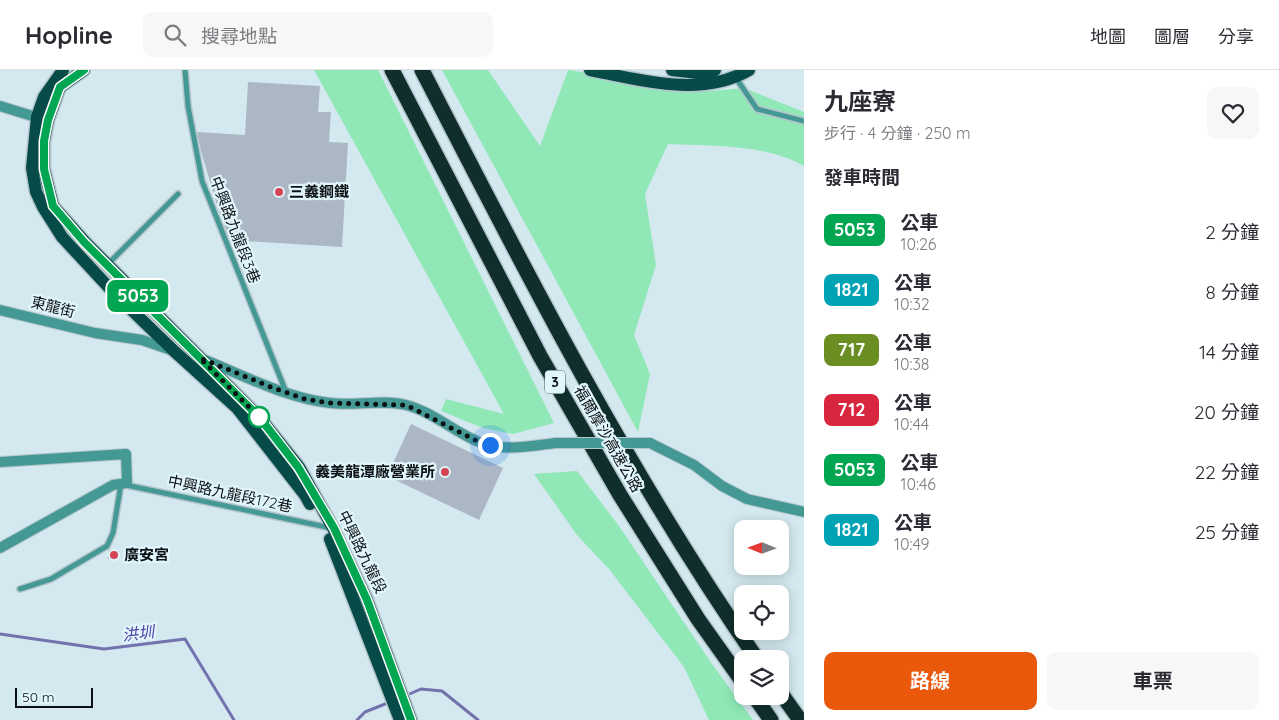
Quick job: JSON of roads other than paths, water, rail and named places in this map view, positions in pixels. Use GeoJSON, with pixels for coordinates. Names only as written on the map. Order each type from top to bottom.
{"type":"FeatureCollection","features":[{"type":"Feature","properties":{"kind":"highway","name":"福爾摩沙高速公路"},"geometry":{"type":"LineString","coordinates":[[392,70],[540,356],[615,487],[698,619],[734,670]]}},
{"type":"Feature","properties":{"kind":"highway","name":"福爾摩沙高速公路"},"geometry":{"type":"LineString","coordinates":[[422,70],[519,259],[586,382],[715,598],[751,650]]}},
{"type":"Feature","properties":{"kind":"highway"},"geometry":{"type":"LineString","coordinates":[[761,705],[772,720]]}},
{"type":"Feature","properties":{"kind":"highway"},"geometry":{"type":"LineString","coordinates":[[789,705],[800,720]]}},
{"type":"Feature","properties":{"kind":"main road","name":"中興路九龍段"},"geometry":{"type":"LineString","coordinates":[[63,70],[44,97],[42,119],[32,168],[36,192],[43,207],[62,237],[113,292],[237,408],[329,528]]}},
{"type":"Feature","properties":{"kind":"main road","name":"中興路九龍段"},"geometry":{"type":"LineString","coordinates":[[84,70],[60,87],[42,119],[44,169],[53,206],[107,265],[260,418],[298,467],[367,600],[404,717]]}},
{"type":"Feature","properties":{"kind":"main road"},"geometry":{"type":"LineString","coordinates":[[590,70],[655,83],[695,85],[736,78],[749,70]]}},
{"type":"Feature","properties":{"kind":"main road"},"geometry":{"type":"LineString","coordinates":[[672,70],[706,74],[715,70]]}},
{"type":"Feature","properties":{"kind":"street"},"geometry":{"type":"LineString","coordinates":[[0,106],[42,119]]}},
{"type":"Feature","properties":{"kind":"street","name":"東龍街"},"geometry":{"type":"LineString","coordinates":[[0,310],[95,333],[142,340],[200,358],[305,399],[330,403],[406,405],[479,442],[496,446],[556,443],[650,443],[694,465],[722,486],[746,499],[804,512]]}},
{"type":"Feature","properties":{"kind":"street"},"geometry":{"type":"LineString","coordinates":[[0,462],[126,454],[126,483],[113,485],[0,548]]}},
{"type":"Feature","properties":{"kind":"lane","name":"中興路九龍段3巷"},"geometry":{"type":"LineString","coordinates":[[185,70],[188,106],[202,181],[286,392]]}},
{"type":"Feature","properties":{"kind":"lane"},"geometry":{"type":"LineString","coordinates":[[736,78],[757,110],[804,121]]}},
{"type":"Feature","properties":{"kind":"lane"},"geometry":{"type":"LineString","coordinates":[[107,265],[178,194]]}},
{"type":"Feature","properties":{"kind":"lane"},"geometry":{"type":"LineString","coordinates":[[20,589],[51,579],[107,546],[113,533],[121,484]]}},
{"type":"Feature","properties":{"kind":"lane","name":"中興路九龍段172巷"},"geometry":{"type":"LineString","coordinates":[[121,484],[329,528]]}},
{"type":"Feature","properties":{"kind":"waterway","name":"洪圳"},"geometry":{"type":"LineString","coordinates":[[0,634],[104,649],[185,639],[234,720]]}},
{"type":"Feature","properties":{"kind":"waterway","name":"洪圳"},"geometry":{"type":"LineString","coordinates":[[405,696],[421,689],[442,691],[478,720]]}},
{"type":"Feature","properties":{"kind":"waterway","name":"洪圳"},"geometry":{"type":"LineString","coordinates":[[357,720],[365,712],[390,702]]}},
{"type":"Feature","properties":{"kind":"place","name":"三義鋼鐵"},"geometry":{"type":"Point","coordinates":[279,192]}},
{"type":"Feature","properties":{"kind":"place","name":"義美龍潭廠營業所"},"geometry":{"type":"Point","coordinates":[445,472]}},
{"type":"Feature","properties":{"kind":"place","name":"廣安宮"},"geometry":{"type":"Point","coordinates":[114,555]}}]}
